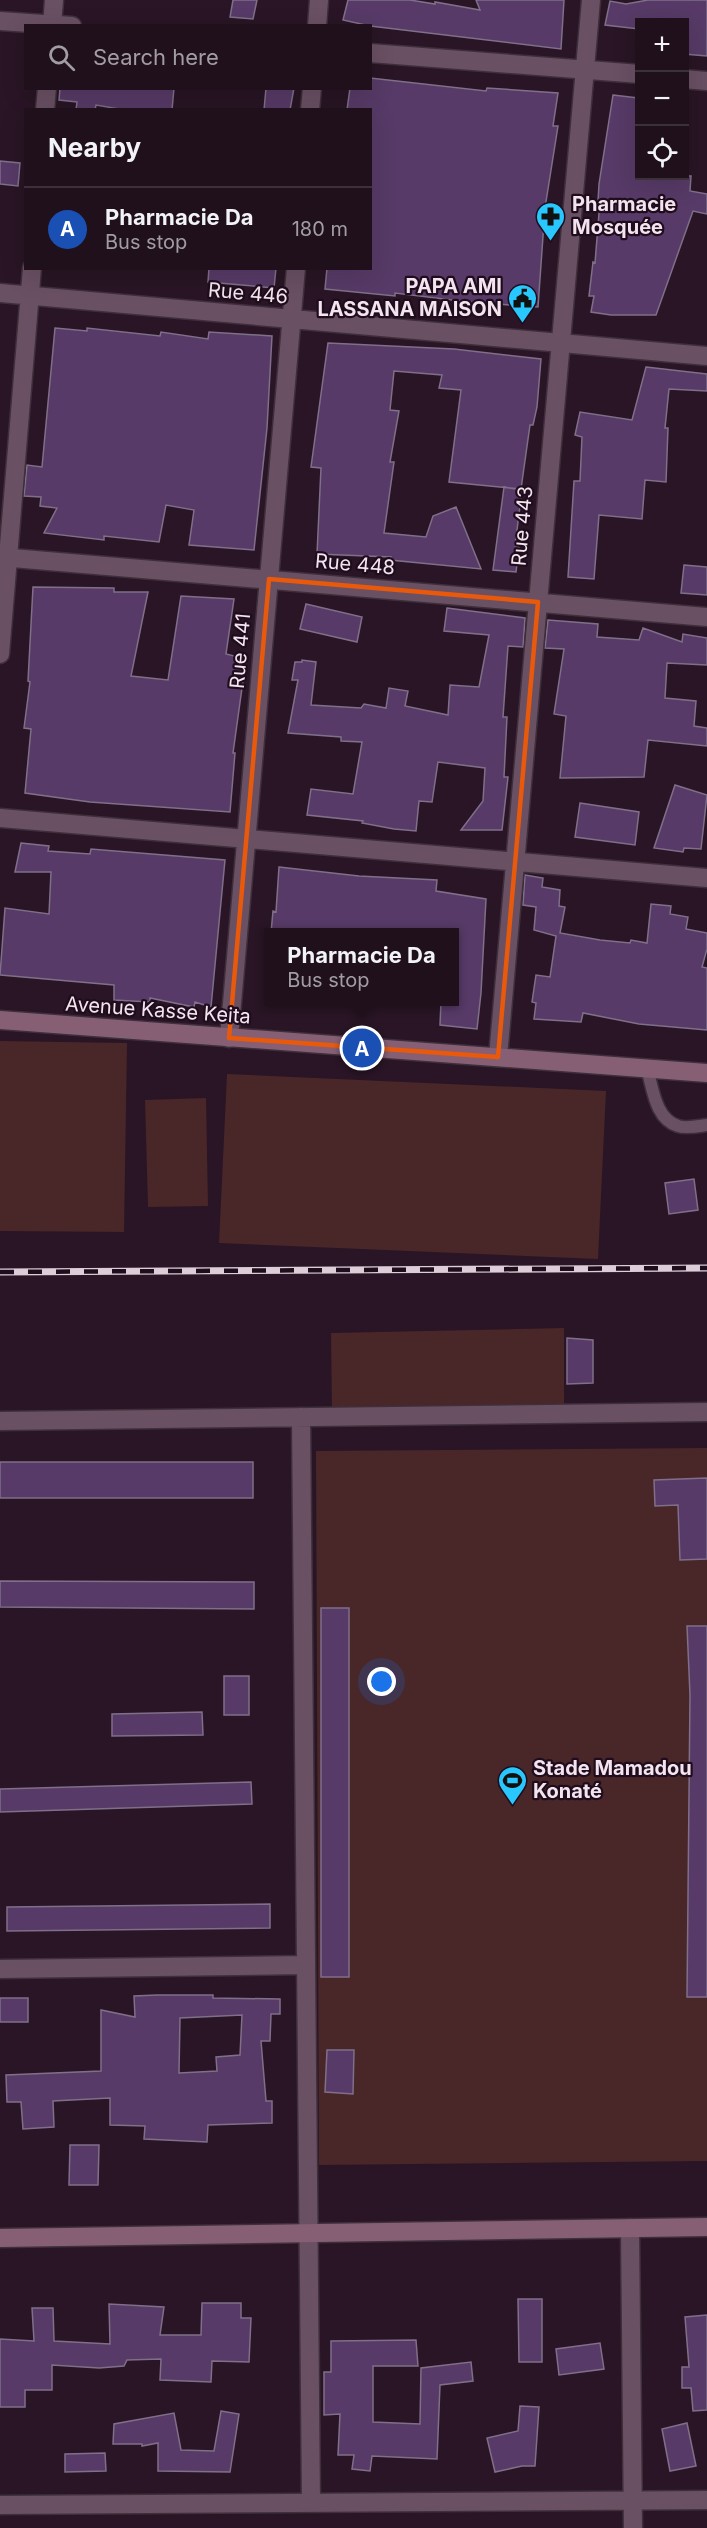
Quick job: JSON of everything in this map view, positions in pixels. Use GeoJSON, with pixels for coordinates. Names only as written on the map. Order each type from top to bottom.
{"type":"FeatureCollection","features":[{"type":"Feature","properties":{"kind":"main road","name":"Avenue Kasse Keita"},"geometry":{"type":"LineString","coordinates":[[0,1020],[707,1073]]}},
{"type":"Feature","properties":{"kind":"main road"},"geometry":{"type":"LineString","coordinates":[[0,2238],[707,2227]]}},
{"type":"Feature","properties":{"kind":"street"},"geometry":{"type":"LineString","coordinates":[[52,24],[54,0]]}},
{"type":"Feature","properties":{"kind":"street"},"geometry":{"type":"LineString","coordinates":[[317,24],[319,0]]}},
{"type":"Feature","properties":{"kind":"street","name":"Rue 443"},"geometry":{"type":"LineString","coordinates":[[498,1057],[591,0]]}},
{"type":"Feature","properties":{"kind":"street"},"geometry":{"type":"LineString","coordinates":[[0,21],[39,24]]}},
{"type":"Feature","properties":{"kind":"street"},"geometry":{"type":"LineString","coordinates":[[372,53],[635,74]]}},
{"type":"Feature","properties":{"kind":"street"},"geometry":{"type":"LineString","coordinates":[[689,79],[707,81]]}},
{"type":"Feature","properties":{"kind":"street"},"geometry":{"type":"LineString","coordinates":[[45,108],[47,90]]}},
{"type":"Feature","properties":{"kind":"street"},"geometry":{"type":"LineString","coordinates":[[310,108],[312,90]]}},
{"type":"Feature","properties":{"kind":"street"},"geometry":{"type":"LineString","coordinates":[[0,654],[4,557],[32,270]]}},
{"type":"Feature","properties":{"kind":"street","name":"Rue 441"},"geometry":{"type":"LineString","coordinates":[[229,1038],[296,270]]}},
{"type":"Feature","properties":{"kind":"street","name":"Rue 446"},"geometry":{"type":"LineString","coordinates":[[0,293],[707,356]]}},
{"type":"Feature","properties":{"kind":"street","name":"Rue 448"},"geometry":{"type":"LineString","coordinates":[[4,557],[707,616]]}},
{"type":"Feature","properties":{"kind":"street"},"geometry":{"type":"LineString","coordinates":[[0,818],[707,878]]}},
{"type":"Feature","properties":{"kind":"street"},"geometry":{"type":"LineString","coordinates":[[0,1421],[707,1412]]}},
{"type":"Feature","properties":{"kind":"street"},"geometry":{"type":"LineString","coordinates":[[301,1417],[311,2503]]}},
{"type":"Feature","properties":{"kind":"street"},"geometry":{"type":"LineString","coordinates":[[0,1969],[306,1965]]}},
{"type":"Feature","properties":{"kind":"street"},"geometry":{"type":"LineString","coordinates":[[630,2228],[633,2528]]}},
{"type":"Feature","properties":{"kind":"street"},"geometry":{"type":"LineString","coordinates":[[0,2505],[707,2500]]}},
{"type":"Feature","properties":{"kind":"lane"},"geometry":{"type":"LineString","coordinates":[[648,1069],[656,1103],[664,1118],[679,1127],[707,1125]]}},
{"type":"Feature","properties":{"kind":"highlighted area"},"geometry":{"type":"Polygon","coordinates":[[[269,579],[538,602],[498,1057],[229,1038],[269,579]]]}},
{"type":"Feature","properties":{"kind":"shaded area"},"geometry":{"type":"Polygon","coordinates":[[[0,1041],[127,1043],[124,1232],[0,1231],[0,1041]]]}},
{"type":"Feature","properties":{"kind":"shaded area"},"geometry":{"type":"Polygon","coordinates":[[[227,1074],[606,1091],[598,1259],[219,1243],[227,1074]]]}},
{"type":"Feature","properties":{"kind":"shaded area"},"geometry":{"type":"Polygon","coordinates":[[[206,1098],[208,1206],[148,1207],[145,1100],[206,1098]]]}},
{"type":"Feature","properties":{"kind":"shaded area"},"geometry":{"type":"Polygon","coordinates":[[[564,1328],[564,1407],[332,1413],[331,1333],[564,1328]]]}},
{"type":"Feature","properties":{"kind":"shaded area","name":"Stade Mamadou Konaté"},"geometry":{"type":"Polygon","coordinates":[[[707,1448],[707,2161],[319,2165],[316,1451],[707,1448]]]}},
{"type":"Feature","properties":{"kind":"building"},"geometry":{"type":"Polygon","coordinates":[[[233,0],[257,0],[253,19],[230,17],[233,0]]]}},
{"type":"Feature","properties":{"kind":"building"},"geometry":{"type":"Polygon","coordinates":[[[348,0],[410,0],[480,10],[476,0],[564,0],[561,49],[372,26],[372,24],[343,20],[348,0]]]}},
{"type":"Feature","properties":{"kind":"building"},"geometry":{"type":"Polygon","coordinates":[[[648,0],[707,0],[707,56],[689,54],[689,18],[635,18],[635,29],[605,25],[610,1],[626,4],[648,0]]]}},
{"type":"Feature","properties":{"kind":"building"},"geometry":{"type":"Polygon","coordinates":[[[372,78],[486,91],[487,88],[558,93],[553,126],[558,126],[545,208],[538,307],[395,293],[395,296],[325,289],[327,270],[372,270],[372,108],[347,108],[350,90],[372,90],[372,78]]]}},
{"type":"Feature","properties":{"kind":"building"},"geometry":{"type":"Polygon","coordinates":[[[60,90],[174,90],[172,108],[113,108],[96,105],[95,108],[76,108],[77,102],[59,100],[60,90]]]}},
{"type":"Feature","properties":{"kind":"building"},"geometry":{"type":"Polygon","coordinates":[[[266,90],[294,90],[290,108],[264,108],[266,90]]]}},
{"type":"Feature","properties":{"kind":"building"},"geometry":{"type":"Polygon","coordinates":[[[613,95],[635,98],[635,180],[689,180],[691,176],[690,191],[707,194],[707,214],[693,211],[656,315],[611,315],[591,312],[594,296],[589,296],[593,262],[595,263],[600,201],[598,201],[613,95]]]}},
{"type":"Feature","properties":{"kind":"building"},"geometry":{"type":"Polygon","coordinates":[[[0,161],[20,163],[18,186],[0,184],[0,161]]]}},
{"type":"Feature","properties":{"kind":"building"},"geometry":{"type":"Polygon","coordinates":[[[209,270],[276,270],[274,288],[208,282],[209,270]]]}},
{"type":"Feature","properties":{"kind":"building"},"geometry":{"type":"Polygon","coordinates":[[[55,328],[87,331],[87,328],[160,336],[161,332],[208,339],[209,332],[272,336],[267,428],[254,550],[189,545],[194,510],[166,505],[159,542],[104,536],[104,540],[44,533],[57,508],[40,506],[41,497],[24,496],[27,465],[42,467],[55,328]]]}},
{"type":"Feature","properties":{"kind":"building"},"geometry":{"type":"Polygon","coordinates":[[[328,343],[454,349],[541,359],[537,407],[533,425],[530,425],[521,489],[449,482],[461,390],[439,388],[442,375],[394,371],[390,410],[399,411],[390,462],[394,462],[384,533],[426,537],[433,516],[456,507],[481,569],[390,560],[391,557],[317,554],[321,468],[311,467],[328,343]]]}},
{"type":"Feature","properties":{"kind":"building"},"geometry":{"type":"Polygon","coordinates":[[[646,367],[707,374],[707,391],[669,389],[665,428],[668,428],[666,482],[645,480],[642,519],[599,515],[594,579],[568,577],[574,481],[580,481],[582,437],[575,435],[580,412],[632,420],[646,367]]]}},
{"type":"Feature","properties":{"kind":"building"},"geometry":{"type":"Polygon","coordinates":[[[504,487],[522,490],[515,546],[519,547],[516,572],[493,570],[504,487]]]}},
{"type":"Feature","properties":{"kind":"building"},"geometry":{"type":"Polygon","coordinates":[[[684,565],[707,567],[707,595],[681,593],[684,565]]]}},
{"type":"Feature","properties":{"kind":"building"},"geometry":{"type":"Polygon","coordinates":[[[33,587],[114,588],[114,592],[148,592],[131,676],[168,680],[181,596],[234,599],[226,654],[246,659],[233,753],[235,753],[230,812],[90,802],[25,793],[31,729],[24,728],[30,682],[28,681],[33,587]]]}},
{"type":"Feature","properties":{"kind":"building"},"geometry":{"type":"Polygon","coordinates":[[[306,604],[362,617],[357,642],[300,629],[306,604]]]}},
{"type":"Feature","properties":{"kind":"building"},"geometry":{"type":"Polygon","coordinates":[[[447,608],[525,618],[523,647],[508,646],[503,717],[507,717],[504,777],[508,777],[502,830],[461,830],[483,801],[485,768],[438,762],[432,802],[419,801],[416,831],[362,823],[363,821],[307,815],[311,789],[353,794],[362,742],[341,741],[341,737],[288,733],[298,680],[292,680],[295,662],[302,662],[302,660],[316,662],[311,705],[361,708],[364,704],[386,708],[389,688],[408,691],[405,706],[448,715],[450,685],[479,687],[489,635],[444,631],[447,608]]]}},
{"type":"Feature","properties":{"kind":"building"},"geometry":{"type":"Polygon","coordinates":[[[548,620],[598,624],[597,637],[639,640],[643,628],[682,642],[683,634],[707,638],[707,665],[667,663],[665,698],[696,701],[694,726],[707,728],[707,746],[648,740],[644,777],[560,778],[566,716],[554,714],[564,649],[545,648],[548,620]]]}},
{"type":"Feature","properties":{"kind":"building"},"geometry":{"type":"Polygon","coordinates":[[[675,785],[707,795],[701,849],[684,848],[683,852],[654,848],[675,785]]]}},
{"type":"Feature","properties":{"kind":"building"},"geometry":{"type":"Polygon","coordinates":[[[580,803],[639,812],[635,845],[575,837],[580,803]]]}},
{"type":"Feature","properties":{"kind":"building"},"geometry":{"type":"Polygon","coordinates":[[[21,843],[49,846],[48,851],[90,854],[91,849],[225,860],[211,1007],[195,1002],[194,1007],[150,998],[150,1002],[114,1000],[114,985],[0,975],[5,908],[49,914],[51,872],[15,872],[21,843]]]}},
{"type":"Feature","properties":{"kind":"building"},"geometry":{"type":"Polygon","coordinates":[[[279,867],[359,876],[437,880],[436,891],[486,899],[477,1029],[440,1025],[441,1006],[459,1006],[459,928],[271,928],[273,911],[276,912],[279,867]]]}},
{"type":"Feature","properties":{"kind":"building"},"geometry":{"type":"Polygon","coordinates":[[[525,875],[543,878],[542,887],[560,890],[559,906],[565,907],[560,933],[600,940],[630,943],[631,940],[647,943],[651,904],[671,906],[670,914],[688,917],[686,929],[707,933],[707,949],[702,967],[707,968],[707,1030],[639,1024],[583,1013],[581,1022],[534,1019],[536,1003],[532,1002],[536,975],[550,977],[556,936],[534,930],[536,907],[523,905],[525,875]]]}},
{"type":"Feature","properties":{"kind":"building"},"geometry":{"type":"Polygon","coordinates":[[[694,1179],[698,1210],[669,1214],[665,1183],[694,1179]]]}},
{"type":"Feature","properties":{"kind":"building"},"geometry":{"type":"Polygon","coordinates":[[[567,1338],[593,1340],[593,1383],[567,1384],[567,1338]]]}},
{"type":"Feature","properties":{"kind":"building"},"geometry":{"type":"Polygon","coordinates":[[[0,1462],[253,1462],[253,1498],[0,1498],[0,1462]]]}},
{"type":"Feature","properties":{"kind":"building"},"geometry":{"type":"Polygon","coordinates":[[[707,1478],[707,1559],[680,1560],[678,1505],[655,1506],[654,1480],[707,1478]]]}},
{"type":"Feature","properties":{"kind":"building"},"geometry":{"type":"Polygon","coordinates":[[[0,1581],[254,1582],[254,1609],[0,1607],[0,1581]]]}},
{"type":"Feature","properties":{"kind":"building"},"geometry":{"type":"Polygon","coordinates":[[[321,1608],[349,1608],[349,1977],[321,1977],[321,1608]]]}},
{"type":"Feature","properties":{"kind":"building"},"geometry":{"type":"Polygon","coordinates":[[[687,1626],[707,1626],[707,1997],[687,1997],[690,1695],[687,1626]]]}},
{"type":"Feature","properties":{"kind":"building"},"geometry":{"type":"Polygon","coordinates":[[[224,1676],[249,1676],[249,1715],[224,1715],[224,1676]]]}},
{"type":"Feature","properties":{"kind":"building"},"geometry":{"type":"Polygon","coordinates":[[[202,1712],[203,1735],[112,1736],[112,1714],[202,1712]]]}},
{"type":"Feature","properties":{"kind":"building"},"geometry":{"type":"Polygon","coordinates":[[[251,1782],[252,1804],[0,1812],[0,1789],[251,1782]]]}},
{"type":"Feature","properties":{"kind":"building"},"geometry":{"type":"Polygon","coordinates":[[[270,1904],[270,1928],[7,1931],[7,1907],[270,1904]]]}},
{"type":"Feature","properties":{"kind":"building"},"geometry":{"type":"Polygon","coordinates":[[[213,1995],[213,1998],[280,1999],[280,2014],[271,2014],[270,2041],[261,2041],[266,2101],[272,2101],[272,2123],[208,2125],[207,2142],[144,2139],[145,2126],[110,2125],[110,2098],[53,2101],[54,2127],[23,2129],[21,2102],[7,2102],[6,2075],[101,2071],[101,2010],[135,2017],[134,1996],[213,1995]],[[242,2015],[180,2018],[179,2073],[217,2071],[216,2057],[240,2055],[242,2015]]]}},
{"type":"Feature","properties":{"kind":"building"},"geometry":{"type":"Polygon","coordinates":[[[0,1998],[28,1998],[28,2022],[0,2022],[0,1998]]]}},
{"type":"Feature","properties":{"kind":"building"},"geometry":{"type":"Polygon","coordinates":[[[327,2050],[354,2050],[353,2094],[325,2092],[327,2050]]]}},
{"type":"Feature","properties":{"kind":"building"},"geometry":{"type":"Polygon","coordinates":[[[70,2145],[99,2145],[98,2185],[69,2185],[70,2145]]]}},
{"type":"Feature","properties":{"kind":"building"},"geometry":{"type":"Polygon","coordinates":[[[518,2299],[542,2299],[542,2362],[519,2362],[518,2299]]]}},
{"type":"Feature","properties":{"kind":"building"},"geometry":{"type":"Polygon","coordinates":[[[202,2303],[241,2303],[241,2318],[251,2318],[249,2362],[212,2361],[211,2382],[160,2380],[161,2359],[127,2360],[124,2366],[99,2368],[52,2365],[52,2390],[25,2390],[25,2407],[0,2407],[0,2339],[34,2341],[32,2308],[53,2308],[54,2341],[110,2344],[109,2304],[164,2307],[160,2335],[201,2335],[202,2303]]]}},
{"type":"Feature","properties":{"kind":"building"},"geometry":{"type":"Polygon","coordinates":[[[707,2315],[707,2410],[693,2411],[691,2388],[682,2388],[682,2367],[689,2367],[685,2317],[707,2315]]]}},
{"type":"Feature","properties":{"kind":"building"},"geometry":{"type":"Polygon","coordinates":[[[416,2340],[418,2366],[373,2366],[373,2422],[420,2424],[421,2368],[471,2362],[473,2381],[440,2385],[437,2459],[372,2456],[370,2471],[352,2469],[354,2455],[338,2455],[340,2414],[324,2415],[324,2372],[331,2372],[331,2341],[416,2340]]]}},
{"type":"Feature","properties":{"kind":"building"},"geometry":{"type":"Polygon","coordinates":[[[600,2343],[604,2369],[559,2375],[556,2349],[600,2343]]]}},
{"type":"Feature","properties":{"kind":"building"},"geometry":{"type":"Polygon","coordinates":[[[520,2406],[539,2407],[535,2466],[522,2466],[495,2472],[487,2438],[518,2431],[520,2406]]]}},
{"type":"Feature","properties":{"kind":"building"},"geometry":{"type":"Polygon","coordinates":[[[221,2411],[239,2414],[230,2472],[158,2471],[158,2443],[142,2446],[142,2444],[113,2444],[114,2424],[174,2413],[181,2450],[214,2451],[221,2411]]]}},
{"type":"Feature","properties":{"kind":"building"},"geometry":{"type":"Polygon","coordinates":[[[687,2423],[696,2466],[670,2471],[662,2429],[687,2423]]]}},
{"type":"Feature","properties":{"kind":"building"},"geometry":{"type":"Polygon","coordinates":[[[105,2453],[106,2471],[65,2472],[65,2454],[105,2453]]]}},
{"type":"Feature","properties":{"kind":"railway"},"geometry":{"type":"LineString","coordinates":[[0,1272],[707,1268]]}},
{"type":"Feature","properties":{"kind":"place","name":"Pharmacie Mosquée"},"geometry":{"type":"Point","coordinates":[551,242]}},
{"type":"Feature","properties":{"kind":"place","name":"PAPA AMI LASSANA MAISON"},"geometry":{"type":"Point","coordinates":[523,324]}},
{"type":"Feature","properties":{"kind":"place","name":"Pharmacie Da"},"geometry":{"type":"Point","coordinates":[362,1048]}},
{"type":"Feature","properties":{"kind":"place","name":"Stade Mamadou Konaté"},"geometry":{"type":"Point","coordinates":[512,1806]}}]}
